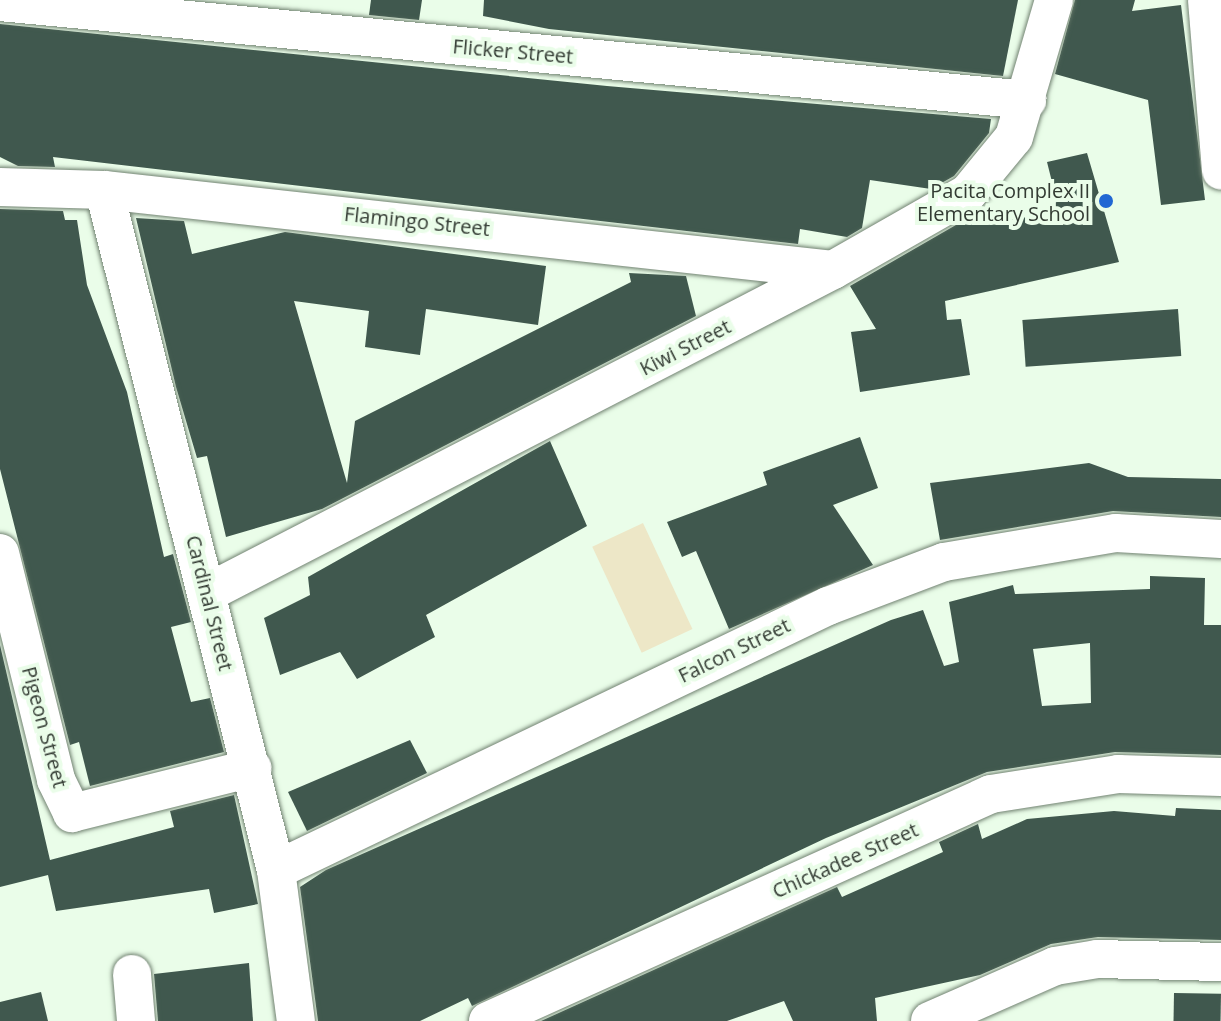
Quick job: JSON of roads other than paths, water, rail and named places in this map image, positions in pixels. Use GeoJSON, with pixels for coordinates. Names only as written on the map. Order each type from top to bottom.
{"type":"FeatureCollection","features":[{"type":"Feature","properties":{"kind":"street","name":"Kiwi Street"},"geometry":{"type":"LineString","coordinates":[[207,593],[833,270],[985,178],[1014,137],[1054,0]]}},
{"type":"Feature","properties":{"kind":"street"},"geometry":{"type":"LineString","coordinates":[[1207,0],[1221,170]]}},
{"type":"Feature","properties":{"kind":"street","name":"Flicker Street"},"geometry":{"type":"LineString","coordinates":[[0,2],[1027,100]]}},
{"type":"Feature","properties":{"kind":"street","name":"Flamingo Street"},"geometry":{"type":"LineString","coordinates":[[0,187],[104,190],[833,270]]}},
{"type":"Feature","properties":{"kind":"street","name":"Cardinal Street"},"geometry":{"type":"LineString","coordinates":[[104,190],[276,870],[296,1021]]}},
{"type":"Feature","properties":{"kind":"street","name":"Falcon Street"},"geometry":{"type":"LineString","coordinates":[[276,870],[828,606],[944,562],[1116,533],[1221,539]]}},
{"type":"Feature","properties":{"kind":"street","name":"Pigeon Street"},"geometry":{"type":"LineString","coordinates":[[0,553],[56,780],[72,813],[252,768]]}},
{"type":"Feature","properties":{"kind":"street","name":"Chickadee Street"},"geometry":{"type":"LineString","coordinates":[[488,1021],[991,794],[1118,774],[1221,777]]}},
{"type":"Feature","properties":{"kind":"street"},"geometry":{"type":"LineString","coordinates":[[930,1021],[1055,966],[1097,959],[1221,962]]}},
{"type":"Feature","properties":{"kind":"street"},"geometry":{"type":"LineString","coordinates":[[132,974],[136,1021]]}},
{"type":"Feature","properties":{"kind":"place","name":"Pacita Complex II Elementary School"},"geometry":{"type":"Point","coordinates":[1106,201]}}]}
